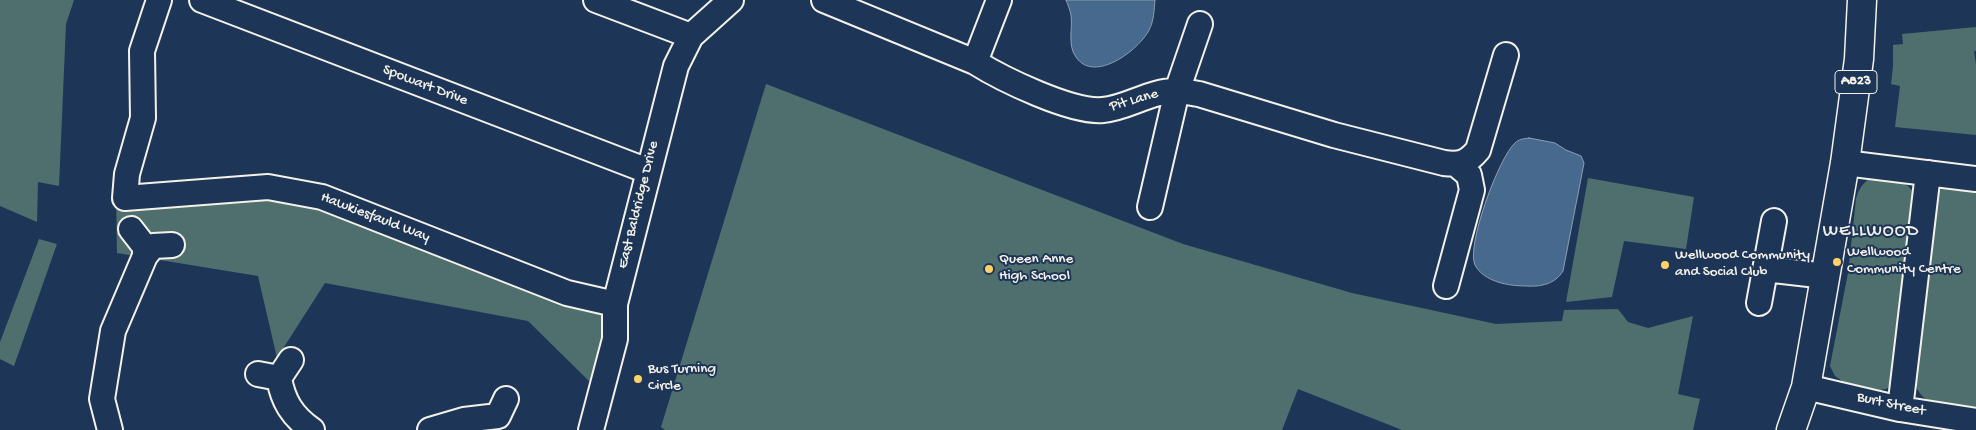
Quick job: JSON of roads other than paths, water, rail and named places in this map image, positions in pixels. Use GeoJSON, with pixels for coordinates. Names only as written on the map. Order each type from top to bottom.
{"type":"FeatureCollection","features":[{"type":"Feature","properties":{"kind":"main road","name":"A823"},"geometry":{"type":"LineString","coordinates":[[1791,430],[1806,387],[1845,163],[1859,59],[1862,0]]}},
{"type":"Feature","properties":{"kind":"street","name":"Hawkiesfauld Way"},"geometry":{"type":"LineString","coordinates":[[159,0],[142,51],[143,118],[127,174],[125,198],[268,187],[322,197],[567,293],[615,304]]}},
{"type":"Feature","properties":{"kind":"street","name":"Spowart Drive"},"geometry":{"type":"LineString","coordinates":[[202,0],[648,171]]}},
{"type":"Feature","properties":{"kind":"street"},"geometry":{"type":"LineString","coordinates":[[596,0],[691,36]]}},
{"type":"Feature","properties":{"kind":"street","name":"East Baldridge Drive"},"geometry":{"type":"LineString","coordinates":[[591,430],[615,339],[615,304],[676,66],[691,36],[731,0]]}},
{"type":"Feature","properties":{"kind":"street","name":"Pit Lane"},"geometry":{"type":"LineString","coordinates":[[824,0],[975,62],[997,76],[1083,109],[1103,110],[1163,92],[1177,91],[1199,94],[1427,160],[1456,164]]}},
{"type":"Feature","properties":{"kind":"street"},"geometry":{"type":"LineString","coordinates":[[975,62],[999,0]]}},
{"type":"Feature","properties":{"kind":"street"},"geometry":{"type":"LineString","coordinates":[[1150,207],[1177,91],[1200,24]]}},
{"type":"Feature","properties":{"kind":"street"},"geometry":{"type":"LineString","coordinates":[[1456,164],[1470,160],[1478,150],[1506,55]]}},
{"type":"Feature","properties":{"kind":"street"},"geometry":{"type":"LineString","coordinates":[[1845,163],[1976,179]]}},
{"type":"Feature","properties":{"kind":"street"},"geometry":{"type":"LineString","coordinates":[[1446,286],[1472,190],[1469,175],[1456,164]]}},
{"type":"Feature","properties":{"kind":"street"},"geometry":{"type":"LineString","coordinates":[[1900,409],[1928,173]]}},
{"type":"Feature","properties":{"kind":"street"},"geometry":{"type":"LineString","coordinates":[[1759,303],[1774,222]]}},
{"type":"Feature","properties":{"kind":"street"},"geometry":{"type":"LineString","coordinates":[[131,229],[145,247],[145,256]]}},
{"type":"Feature","properties":{"kind":"street"},"geometry":{"type":"LineString","coordinates":[[110,430],[102,399],[113,331],[145,256],[153,246],[172,245]]}},
{"type":"Feature","properties":{"kind":"street"},"geometry":{"type":"LineString","coordinates":[[1765,269],[1826,276]]}},
{"type":"Feature","properties":{"kind":"street"},"geometry":{"type":"LineString","coordinates":[[276,370],[282,395],[290,410],[312,430]]}},
{"type":"Feature","properties":{"kind":"street","name":"Burt Street"},"geometry":{"type":"LineString","coordinates":[[1806,387],[1900,409],[1976,421]]}},
{"type":"Feature","properties":{"kind":"street"},"geometry":{"type":"LineString","coordinates":[[430,430],[464,420],[502,415]]}},
{"type":"Feature","properties":{"kind":"water"},"geometry":{"type":"Polygon","coordinates":[[[1066,0],[1155,0],[1154,15],[1149,30],[1136,46],[1116,61],[1104,66],[1094,67],[1084,64],[1073,52],[1071,15],[1066,0]]]}},
{"type":"Feature","properties":{"kind":"water"},"geometry":{"type":"Polygon","coordinates":[[[1529,138],[1555,143],[1581,156],[1584,163],[1563,271],[1552,282],[1532,286],[1512,285],[1491,279],[1479,271],[1475,265],[1473,255],[1479,222],[1501,165],[1508,151],[1515,143],[1529,138]]]}},
{"type":"Feature","properties":{"kind":"place","name":"Wellwood Community Centre"},"geometry":{"type":"Point","coordinates":[1837,262]}},
{"type":"Feature","properties":{"kind":"place","name":"Wellwood Community and Social Club"},"geometry":{"type":"Point","coordinates":[1665,265]}},
{"type":"Feature","properties":{"kind":"place","name":"Queen Anne High School"},"geometry":{"type":"Point","coordinates":[989,269]}},
{"type":"Feature","properties":{"kind":"place","name":"Bus Turning Circle"},"geometry":{"type":"Point","coordinates":[638,379]}},
{"type":"Feature","properties":{"kind":"district","name":"WELLWOOD"},"geometry":{"type":"Point","coordinates":[1871,232]}}]}
